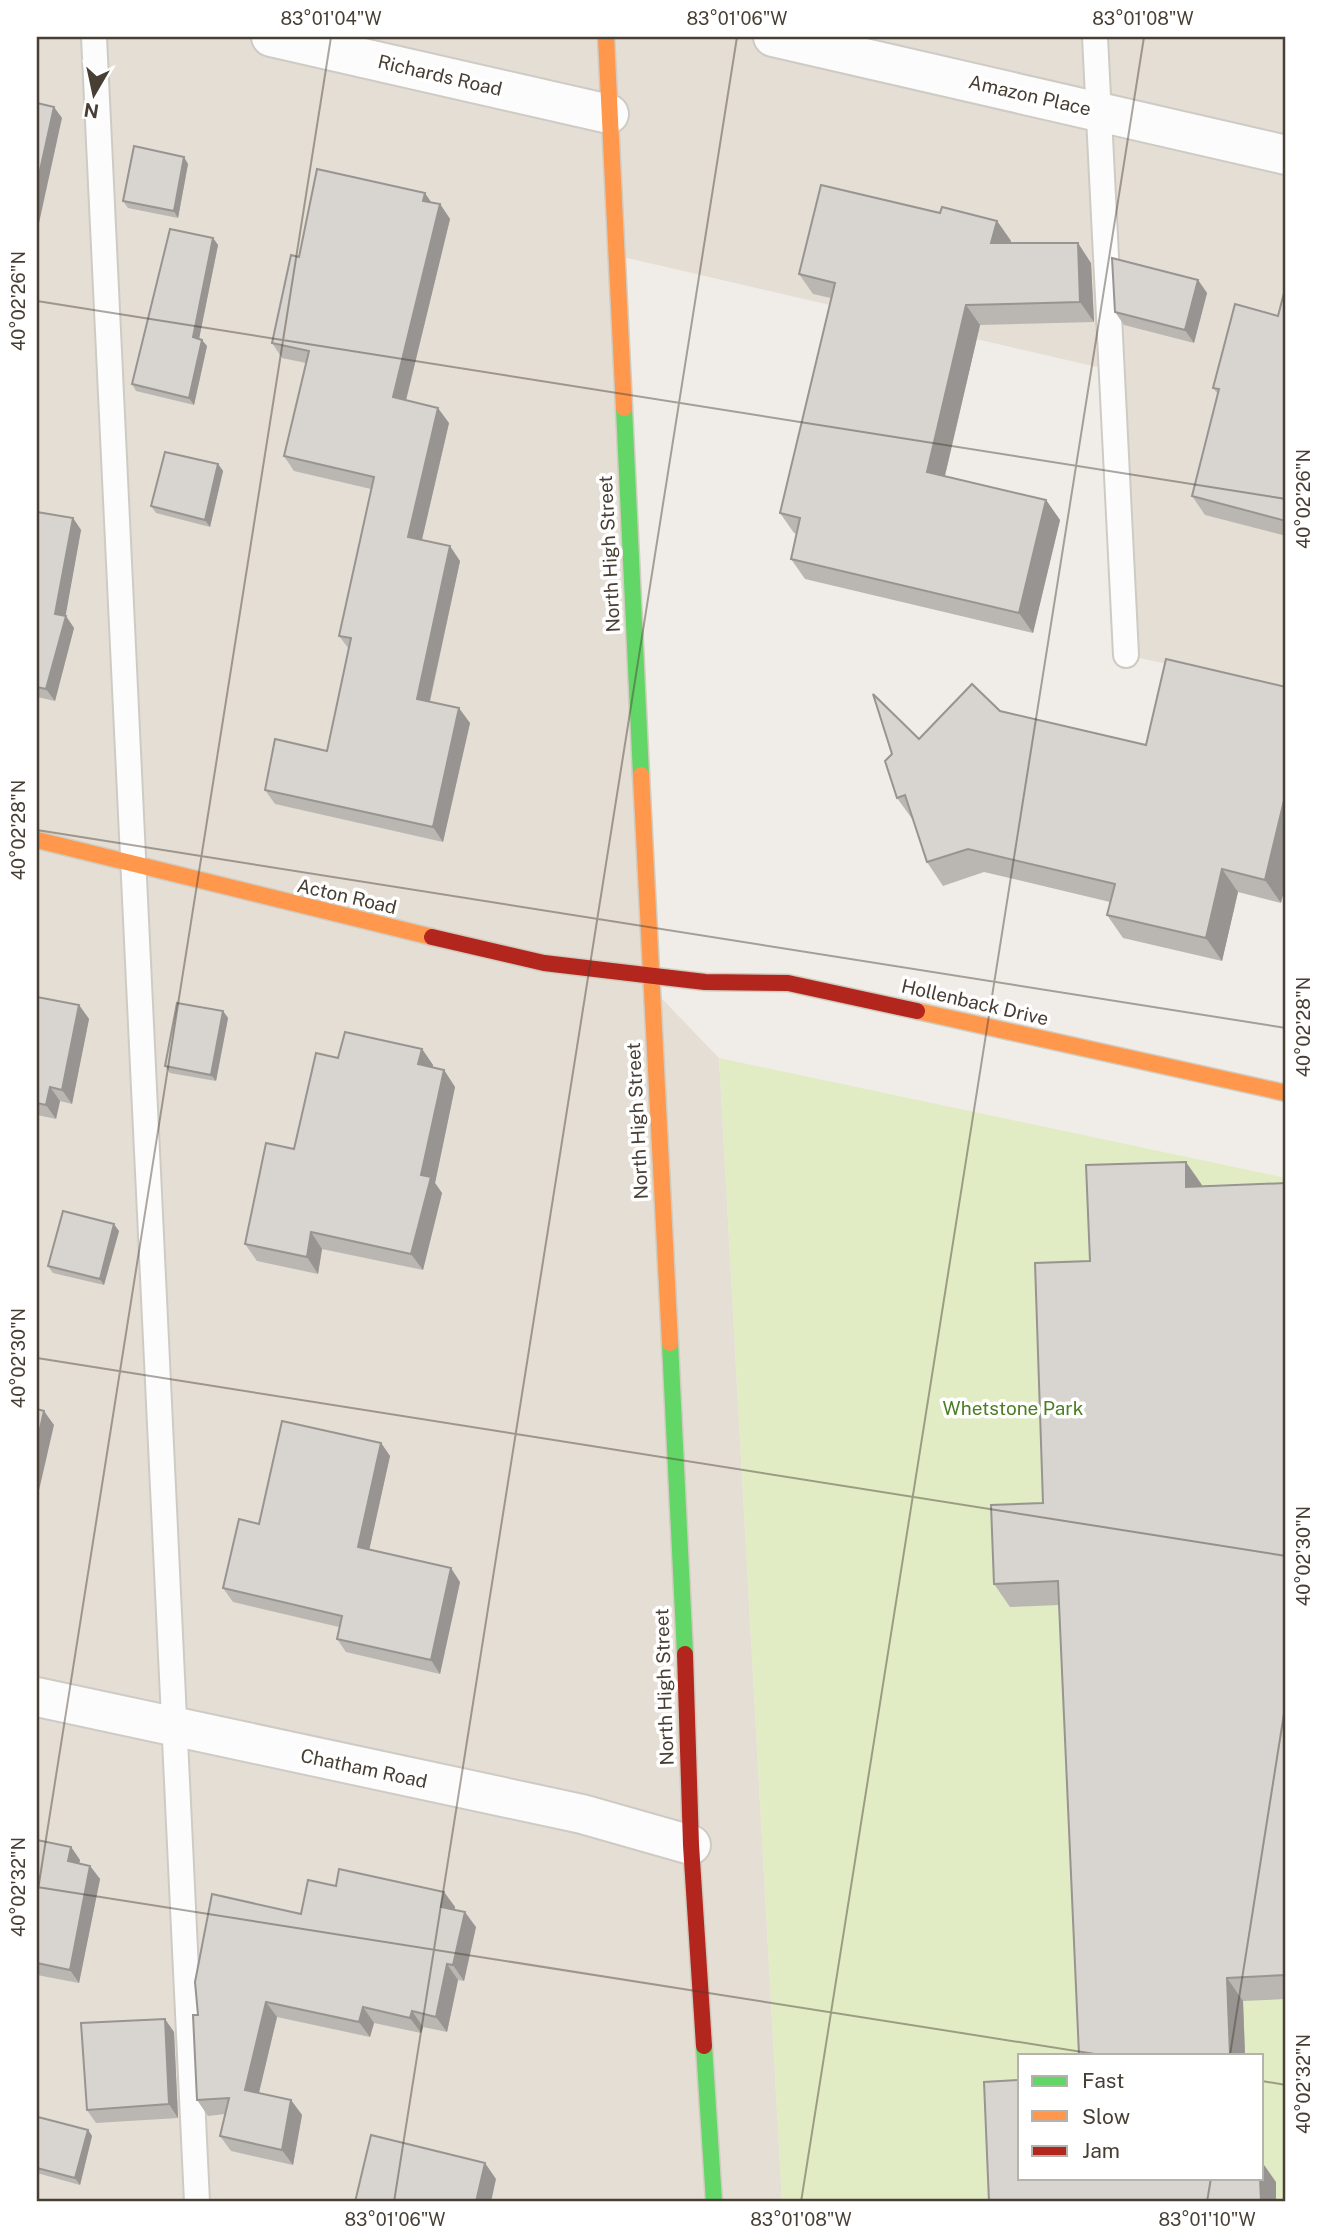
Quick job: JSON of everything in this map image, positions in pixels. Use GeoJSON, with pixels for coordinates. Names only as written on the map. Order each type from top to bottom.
{"type":"FeatureCollection","features":[{"type":"Feature","properties":{"kind":"main road","name":"North High Street"},"geometry":{"type":"LineString","coordinates":[[606,37],[681,1541],[691,1845],[714,2202]]}},
{"type":"Feature","properties":{"kind":"main road","name":"Acton Road"},"geometry":{"type":"LineString","coordinates":[[37,840],[134,862],[260,897],[544,963],[651,976]]}},
{"type":"Feature","properties":{"kind":"main road","name":"Hollenback Drive"},"geometry":{"type":"LineString","coordinates":[[651,976],[705,982],[788,983],[1286,1093]]}},
{"type":"Feature","properties":{"kind":"street","name":"Richards Road"},"geometry":{"type":"LineString","coordinates":[[271,37],[609,114]]}},
{"type":"Feature","properties":{"kind":"street","name":"Amazon Place"},"geometry":{"type":"LineString","coordinates":[[773,37],[1286,155]]}},
{"type":"Feature","properties":{"kind":"street","name":"Chatham Road"},"geometry":{"type":"LineString","coordinates":[[37,1697],[582,1814],[691,1845]]}},
{"type":"Feature","properties":{"kind":"lane"},"geometry":{"type":"LineString","coordinates":[[94,37],[197,2202]]}},
{"type":"Feature","properties":{"kind":"lane"},"geometry":{"type":"LineString","coordinates":[[1095,37],[1126,655]]}},
{"type":"Feature","properties":{"kind":"shaded area"},"geometry":{"type":"Polygon","coordinates":[[[37,37],[1286,37],[1286,691],[1122,654],[1114,371],[610,254],[645,981],[719,1058],[782,2202],[37,2202],[37,37]]]}},
{"type":"Feature","properties":{"kind":"green space","name":"Whetstone Park"},"geometry":{"type":"Polygon","coordinates":[[[719,1058],[1286,1178],[1286,2202],[782,2202],[719,1058]]]}},
{"type":"Feature","properties":{"kind":"building"},"geometry":{"type":"Polygon","coordinates":[[[37,103],[54,107],[37,184],[37,103]]]}},
{"type":"Feature","properties":{"kind":"building"},"geometry":{"type":"Polygon","coordinates":[[[134,146],[184,157],[174,211],[123,201],[134,146]]]}},
{"type":"Feature","properties":{"kind":"building"},"geometry":{"type":"Polygon","coordinates":[[[317,169],[425,193],[423,201],[440,204],[393,397],[438,408],[408,537],[450,546],[417,699],[459,708],[433,827],[265,790],[275,739],[327,751],[351,638],[339,636],[374,477],[284,456],[309,351],[272,343],[291,255],[299,257],[317,169]]]}},
{"type":"Feature","properties":{"kind":"building"},"geometry":{"type":"Polygon","coordinates":[[[821,185],[940,213],[942,207],[997,221],[991,243],[1078,243],[1080,302],[966,305],[927,472],[1046,500],[1019,613],[791,559],[800,518],[780,513],[835,283],[799,274],[821,185]]]}},
{"type":"Feature","properties":{"kind":"building"},"geometry":{"type":"Polygon","coordinates":[[[170,229],[213,238],[193,337],[202,340],[189,398],[132,384],[170,229]]]}},
{"type":"Feature","properties":{"kind":"building"},"geometry":{"type":"Polygon","coordinates":[[[1112,258],[1198,280],[1185,330],[1115,312],[1112,258]]]}},
{"type":"Feature","properties":{"kind":"building"},"geometry":{"type":"Polygon","coordinates":[[[1286,285],[1286,521],[1192,496],[1219,389],[1213,388],[1235,304],[1278,316],[1286,285]]]}},
{"type":"Feature","properties":{"kind":"building"},"geometry":{"type":"Polygon","coordinates":[[[165,452],[218,464],[205,520],[151,506],[165,452]]]}},
{"type":"Feature","properties":{"kind":"building"},"geometry":{"type":"Polygon","coordinates":[[[37,512],[73,518],[55,614],[66,616],[46,689],[37,687],[37,512]]]}},
{"type":"Feature","properties":{"kind":"building"},"geometry":{"type":"Polygon","coordinates":[[[1166,659],[1286,687],[1286,792],[1265,880],[1222,869],[1206,938],[1107,915],[1115,884],[968,849],[927,862],[905,795],[897,798],[885,761],[892,754],[873,694],[919,739],[972,684],[1000,711],[1146,745],[1166,659]]]}},
{"type":"Feature","properties":{"kind":"building"},"geometry":{"type":"Polygon","coordinates":[[[37,997],[79,1005],[62,1090],[50,1087],[46,1105],[37,1103],[37,997]]]}},
{"type":"Feature","properties":{"kind":"building"},"geometry":{"type":"Polygon","coordinates":[[[177,1003],[223,1011],[211,1075],[165,1066],[177,1003]]]}},
{"type":"Feature","properties":{"kind":"building"},"geometry":{"type":"Polygon","coordinates":[[[345,1032],[422,1049],[418,1064],[444,1070],[421,1175],[431,1177],[411,1254],[311,1232],[307,1257],[245,1244],[266,1143],[294,1149],[316,1053],[338,1058],[345,1032]]]}},
{"type":"Feature","properties":{"kind":"building"},"geometry":{"type":"Polygon","coordinates":[[[1186,1162],[1186,1187],[1286,1183],[1286,1975],[1227,1978],[1230,2054],[1079,2054],[1058,1581],[994,1584],[991,1505],[1043,1503],[1035,1263],[1090,1261],[1086,1165],[1186,1162]]]}},
{"type":"Feature","properties":{"kind":"building"},"geometry":{"type":"Polygon","coordinates":[[[63,1211],[114,1224],[100,1279],[48,1266],[63,1211]]]}},
{"type":"Feature","properties":{"kind":"building"},"geometry":{"type":"Polygon","coordinates":[[[37,1409],[44,1411],[37,1442],[37,1409]]]}},
{"type":"Feature","properties":{"kind":"building"},"geometry":{"type":"Polygon","coordinates":[[[282,1421],[381,1443],[358,1547],[451,1568],[431,1660],[337,1639],[342,1616],[223,1588],[239,1519],[259,1524],[282,1421]]]}},
{"type":"Feature","properties":{"kind":"building"},"geometry":{"type":"Polygon","coordinates":[[[37,1840],[71,1847],[68,1861],[90,1866],[70,1970],[37,1963],[37,1840]]]}},
{"type":"Feature","properties":{"kind":"building"},"geometry":{"type":"Polygon","coordinates":[[[339,1869],[444,1892],[441,1907],[465,1912],[453,1965],[447,1964],[436,2017],[412,2011],[410,2018],[363,2007],[359,2022],[266,2002],[245,2090],[291,2100],[282,2150],[220,2136],[229,2098],[197,2100],[193,2015],[198,2015],[195,1982],[212,1894],[301,1914],[308,1880],[336,1886],[339,1869]]]}},
{"type":"Feature","properties":{"kind":"building"},"geometry":{"type":"Polygon","coordinates":[[[165,2019],[169,2104],[87,2110],[81,2023],[165,2019]]]}},
{"type":"Feature","properties":{"kind":"building"},"geometry":{"type":"Polygon","coordinates":[[[1018,2080],[1018,2180],[1260,2180],[1261,2202],[989,2202],[984,2082],[1018,2080]]]}},
{"type":"Feature","properties":{"kind":"building"},"geometry":{"type":"Polygon","coordinates":[[[38,2117],[88,2130],[75,2178],[37,2168],[38,2117]]]}},
{"type":"Feature","properties":{"kind":"building"},"geometry":{"type":"Polygon","coordinates":[[[371,2135],[485,2163],[476,2202],[355,2202],[371,2135]]]}},
{"type":"Feature","properties":{"kind":"traffic: fast"},"geometry":{"type":"LineString","coordinates":[[624,408],[641,775]]}},
{"type":"Feature","properties":{"kind":"traffic: fast"},"geometry":{"type":"LineString","coordinates":[[670,1343],[685,1654]]}},
{"type":"Feature","properties":{"kind":"traffic: fast"},"geometry":{"type":"LineString","coordinates":[[704,2046],[714,2202]]}},
{"type":"Feature","properties":{"kind":"traffic: slow"},"geometry":{"type":"LineString","coordinates":[[606,37],[624,408]]}},
{"type":"Feature","properties":{"kind":"traffic: slow"},"geometry":{"type":"LineString","coordinates":[[641,775],[670,1343]]}},
{"type":"Feature","properties":{"kind":"traffic: slow"},"geometry":{"type":"LineString","coordinates":[[37,840],[432,937]]}},
{"type":"Feature","properties":{"kind":"traffic: slow"},"geometry":{"type":"LineString","coordinates":[[917,1011],[1286,1093]]}},
{"type":"Feature","properties":{"kind":"traffic: jam"},"geometry":{"type":"LineString","coordinates":[[432,937],[544,963],[705,982],[788,983],[917,1011]]}},
{"type":"Feature","properties":{"kind":"traffic: jam"},"geometry":{"type":"LineString","coordinates":[[685,1654],[691,1845],[704,2046]]}}]}
